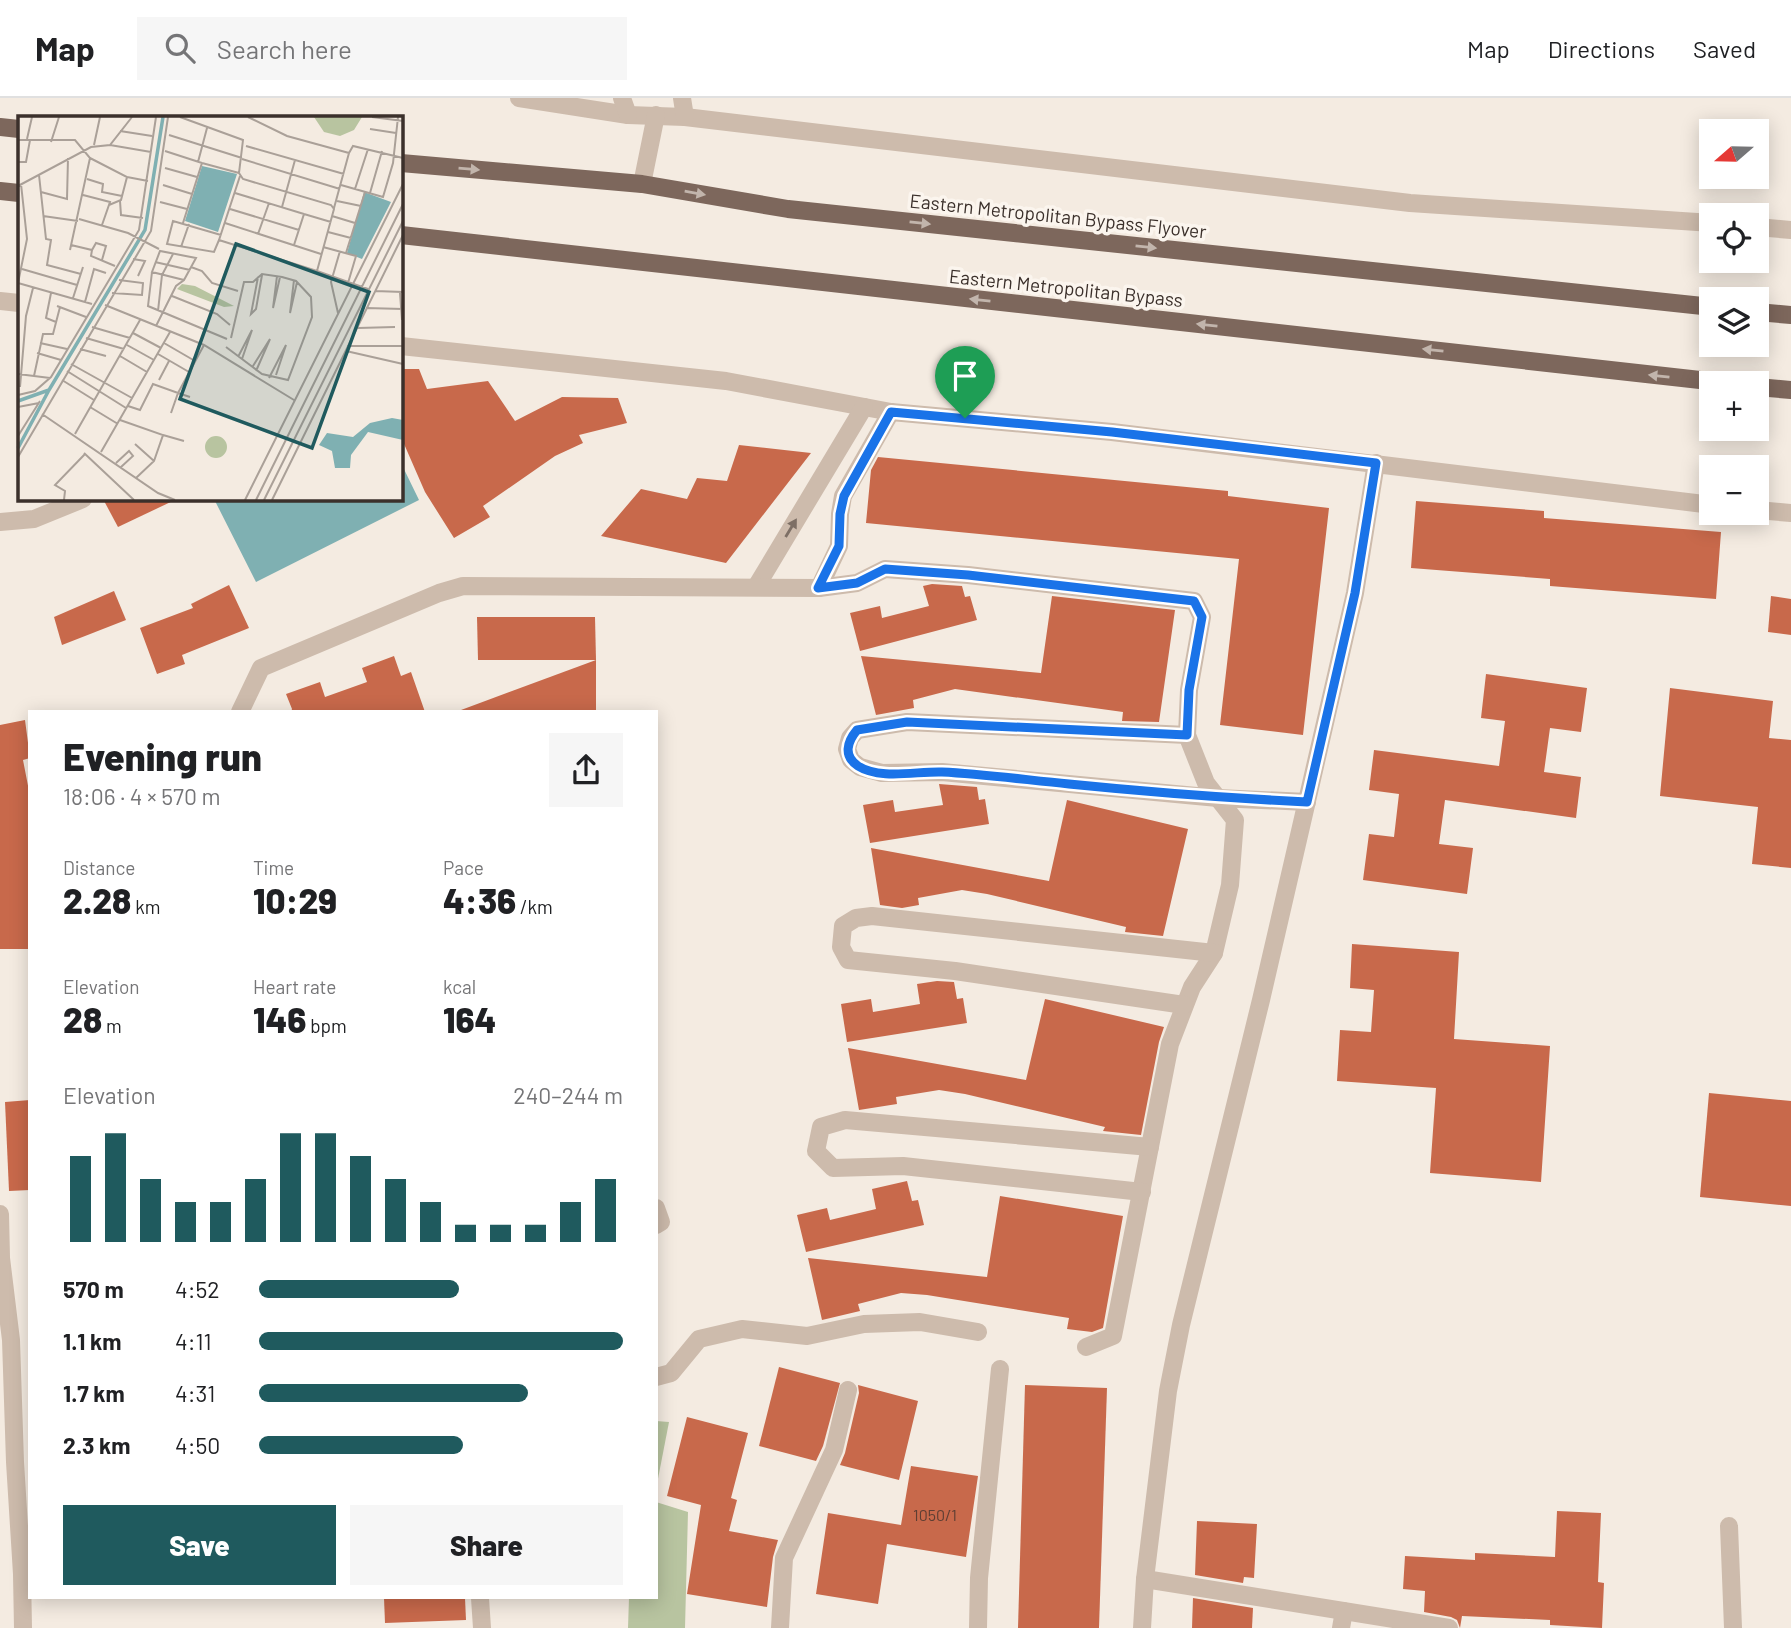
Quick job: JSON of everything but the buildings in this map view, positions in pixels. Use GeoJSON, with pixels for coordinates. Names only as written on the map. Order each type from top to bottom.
{"type":"FeatureCollection","features":[{"type":"Feature","properties":{"kind":"main road"},"geometry":{"type":"LineString","coordinates":[[0,127],[18,129]]}},
{"type":"Feature","properties":{"kind":"main road","name":"Eastern Metropolitan Bypass Flyover"},"geometry":{"type":"LineString","coordinates":[[402,163],[642,184],[788,209],[1699,306]]}},
{"type":"Feature","properties":{"kind":"main road"},"geometry":{"type":"LineString","coordinates":[[0,191],[18,193]]}},
{"type":"Feature","properties":{"kind":"main road","name":"Eastern Metropolitan Bypass"},"geometry":{"type":"LineString","coordinates":[[402,235],[1699,380]]}},
{"type":"Feature","properties":{"kind":"main road"},"geometry":{"type":"LineString","coordinates":[[1769,313],[1791,316]]}},
{"type":"Feature","properties":{"kind":"main road"},"geometry":{"type":"LineString","coordinates":[[1769,388],[1791,390]]}},
{"type":"Feature","properties":{"kind":"street"},"geometry":{"type":"LineString","coordinates":[[519,98],[628,116],[685,117],[1410,204],[1699,222]]}},
{"type":"Feature","properties":{"kind":"street"},"geometry":{"type":"LineString","coordinates":[[622,98],[628,116]]}},
{"type":"Feature","properties":{"kind":"street"},"geometry":{"type":"LineString","coordinates":[[682,98],[685,117]]}},
{"type":"Feature","properties":{"kind":"street"},"geometry":{"type":"LineString","coordinates":[[642,184],[656,115]]}},
{"type":"Feature","properties":{"kind":"street"},"geometry":{"type":"LineString","coordinates":[[1769,228],[1791,230]]}},
{"type":"Feature","properties":{"kind":"street"},"geometry":{"type":"LineString","coordinates":[[0,300],[18,303]]}},
{"type":"Feature","properties":{"kind":"street"},"geometry":{"type":"LineString","coordinates":[[402,346],[726,381],[891,412],[1112,432],[1699,503]]}},
{"type":"Feature","properties":{"kind":"street"},"geometry":{"type":"LineString","coordinates":[[756,587],[864,407]]}},
{"type":"Feature","properties":{"kind":"street"},"geometry":{"type":"LineString","coordinates":[[818,588],[839,546],[840,514],[844,496],[891,412]]}},
{"type":"Feature","properties":{"kind":"street"},"geometry":{"type":"LineString","coordinates":[[1142,1628],[1145,1579],[1168,1391],[1181,1325],[1355,593],[1376,463]]}},
{"type":"Feature","properties":{"kind":"street"},"geometry":{"type":"LineString","coordinates":[[0,522],[34,519],[81,500]]}},
{"type":"Feature","properties":{"kind":"street"},"geometry":{"type":"LineString","coordinates":[[1769,511],[1791,513]]}},
{"type":"Feature","properties":{"kind":"street"},"geometry":{"type":"LineString","coordinates":[[241,710],[261,668],[439,593],[463,586],[818,588],[857,583],[885,569],[968,575],[1194,601],[1202,617],[1189,690],[1187,735],[1198,767],[1235,820],[1230,885],[1214,953],[1202,969],[1184,1005],[1170,1044],[1113,1336],[1086,1347]]}},
{"type":"Feature","properties":{"kind":"street"},"geometry":{"type":"LineString","coordinates":[[1187,735],[907,722],[857,730],[850,738],[847,748],[851,760],[860,767],[882,773],[942,772],[1218,799],[1307,802]]}},
{"type":"Feature","properties":{"kind":"street"},"geometry":{"type":"LineString","coordinates":[[1184,1005],[955,971],[848,960],[841,947],[843,926],[856,918],[872,916],[1214,953]]}},
{"type":"Feature","properties":{"kind":"street"},"geometry":{"type":"LineString","coordinates":[[1142,1192],[902,1166],[832,1168],[816,1151],[821,1127],[845,1120],[1150,1147]]}},
{"type":"Feature","properties":{"kind":"street"},"geometry":{"type":"LineString","coordinates":[[0,1214],[1,1258],[11,1340],[23,1628]]}},
{"type":"Feature","properties":{"kind":"street"},"geometry":{"type":"LineString","coordinates":[[658,1376],[671,1373],[699,1339],[742,1329],[807,1336],[864,1324],[920,1322],[978,1332]]}},
{"type":"Feature","properties":{"kind":"street"},"geometry":{"type":"LineString","coordinates":[[978,1628],[979,1578],[1000,1369]]}},
{"type":"Feature","properties":{"kind":"street"},"geometry":{"type":"LineString","coordinates":[[780,1628],[784,1558],[834,1450],[848,1390]]}},
{"type":"Feature","properties":{"kind":"street"},"geometry":{"type":"LineString","coordinates":[[0,1515],[19,1514]]}},
{"type":"Feature","properties":{"kind":"street"},"geometry":{"type":"LineString","coordinates":[[1729,1526],[1733,1628]]}},
{"type":"Feature","properties":{"kind":"street"},"geometry":{"type":"LineString","coordinates":[[1145,1579],[1342,1619],[1449,1628]]}},
{"type":"Feature","properties":{"kind":"street"},"geometry":{"type":"LineString","coordinates":[[480,1599],[482,1628]]}},
{"type":"Feature","properties":{"kind":"green space"},"geometry":{"type":"Polygon","coordinates":[[[658,1421],[669,1422],[658,1479],[658,1421]]]}},
{"type":"Feature","properties":{"kind":"green space"},"geometry":{"type":"Polygon","coordinates":[[[658,1503],[688,1512],[685,1628],[628,1628],[629,1599],[658,1599],[658,1503]]]}},
{"type":"Feature","properties":{"kind":"water"},"geometry":{"type":"Polygon","coordinates":[[[402,465],[419,500],[256,582],[215,500],[402,500],[402,465]]]}},
{"type":"Feature","properties":{"kind":"route"},"geometry":{"type":"LineString","coordinates":[[891,412],[965,418],[1376,463],[1355,593],[1307,802],[1218,799],[942,772],[882,773],[860,767],[851,760],[847,748],[850,738],[857,730],[907,722],[1187,735],[1189,690],[1202,617],[1194,601],[968,575],[885,569],[857,583],[818,588],[839,546],[840,514],[844,496],[891,412]]}}]}
